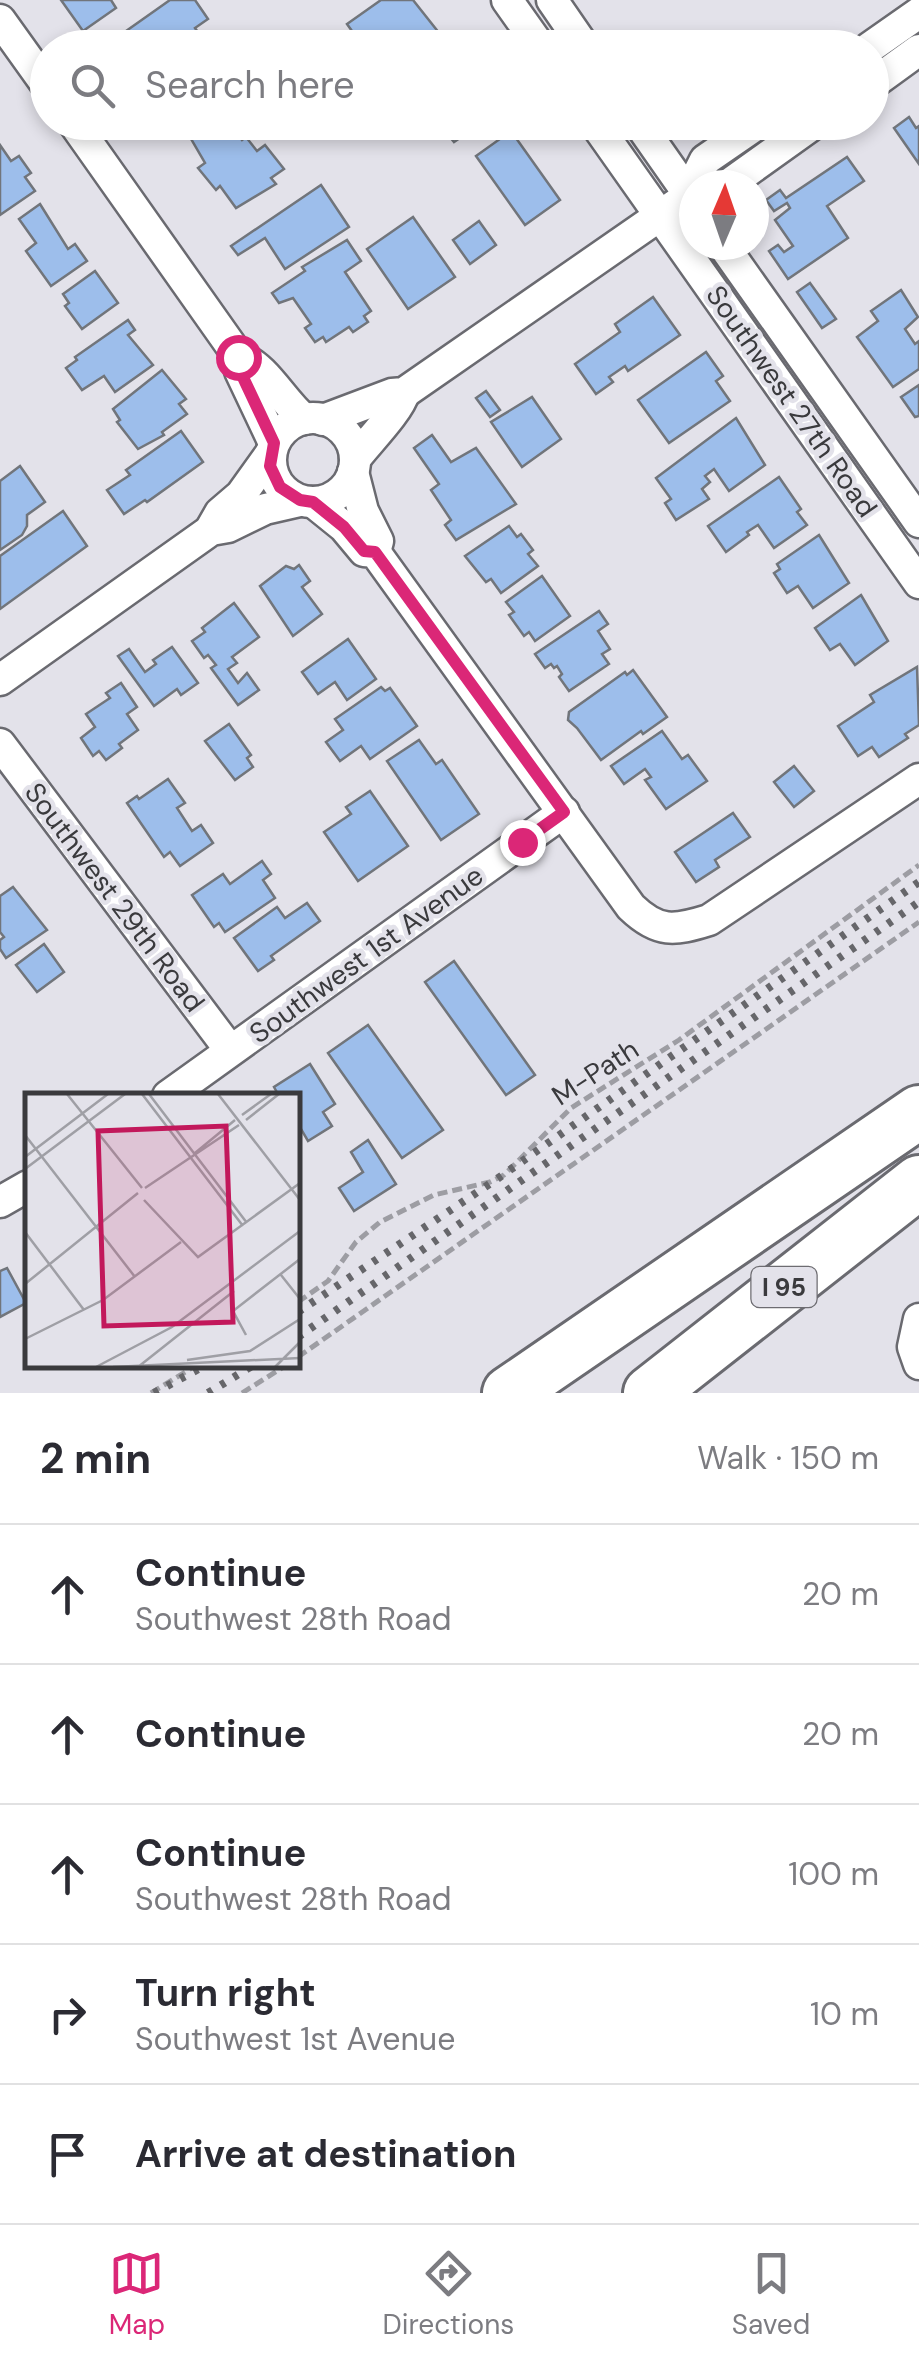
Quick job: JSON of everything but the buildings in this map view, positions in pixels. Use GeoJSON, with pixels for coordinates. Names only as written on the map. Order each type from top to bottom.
{"type":"FeatureCollection","features":[{"type":"Feature","properties":{"kind":"highway","name":"I 95"},"geometry":{"type":"LineString","coordinates":[[509,1393],[919,1112]]}},
{"type":"Feature","properties":{"kind":"highway","name":"I 95"},"geometry":{"type":"LineString","coordinates":[[650,1393],[919,1182]]}},
{"type":"Feature","properties":{"kind":"street"},"geometry":{"type":"LineString","coordinates":[[507,0],[528,30]]}},
{"type":"Feature","properties":{"kind":"street"},"geometry":{"type":"LineString","coordinates":[[552,0],[573,30]]}},
{"type":"Feature","properties":{"kind":"street"},"geometry":{"type":"LineString","coordinates":[[889,34],[919,13]]}},
{"type":"Feature","properties":{"kind":"street"},"geometry":{"type":"LineString","coordinates":[[0,20],[30,62]]}},
{"type":"Feature","properties":{"kind":"street"},"geometry":{"type":"LineString","coordinates":[[889,72],[919,50]]}},
{"type":"Feature","properties":{"kind":"street"},"geometry":{"type":"LineString","coordinates":[[86,140],[238,357],[240,371],[272,448],[270,466],[280,487],[344,527],[364,551],[375,552],[631,907],[648,923],[665,928],[687,927],[709,920],[919,778]]}},
{"type":"Feature","properties":{"kind":"street","name":"Southwest 27th Road"},"geometry":{"type":"LineString","coordinates":[[607,140],[919,583]]}},
{"type":"Feature","properties":{"kind":"street"},"geometry":{"type":"LineString","coordinates":[[651,140],[679,178]]}},
{"type":"Feature","properties":{"kind":"street"},"geometry":{"type":"LineString","coordinates":[[701,170],[705,160],[734,140]]}},
{"type":"Feature","properties":{"kind":"street"},"geometry":{"type":"LineString","coordinates":[[749,170],[791,140]]}},
{"type":"Feature","properties":{"kind":"street"},"geometry":{"type":"LineString","coordinates":[[0,680],[211,530],[220,514],[241,496],[286,428],[404,393],[679,203]]}},
{"type":"Feature","properties":{"kind":"street","name":"Southwest 27th Road"},"geometry":{"type":"LineString","coordinates":[[734,260],[919,522]]}},
{"type":"Feature","properties":{"kind":"street"},"geometry":{"type":"LineString","coordinates":[[238,357],[252,362],[289,407],[342,430],[349,438],[363,510],[378,541],[375,552]]}},
{"type":"Feature","properties":{"kind":"street"},"geometry":{"type":"LineString","coordinates":[[211,530],[228,527],[265,509],[338,494],[377,430],[401,406],[404,393]]}},
{"type":"Feature","properties":{"kind":"street","name":"Southwest 29th Road"},"geometry":{"type":"LineString","coordinates":[[0,744],[230,1050]]}},
{"type":"Feature","properties":{"kind":"street","name":"Southwest 1st Avenue"},"geometry":{"type":"LineString","coordinates":[[172,1093],[564,812]]}},
{"type":"Feature","properties":{"kind":"street"},"geometry":{"type":"LineString","coordinates":[[0,1202],[25,1188]]}},
{"type":"Feature","properties":{"kind":"street"},"geometry":{"type":"LineString","coordinates":[[916,1326],[913,1347],[919,1364]]}},
{"type":"Feature","properties":{"kind":"path","name":"M-Path"},"geometry":{"type":"LineString","coordinates":[[300,1301],[328,1281],[356,1242],[380,1222],[434,1195],[504,1175],[571,1108],[679,1040],[919,865]]}},
{"type":"Feature","properties":{"kind":"path"},"geometry":{"type":"LineString","coordinates":[[300,1356],[919,922]]}},
{"type":"Feature","properties":{"kind":"path"},"geometry":{"type":"LineString","coordinates":[[151,1393],[192,1368]]}},
{"type":"Feature","properties":{"kind":"path"},"geometry":{"type":"LineString","coordinates":[[242,1393],[282,1368]]}},
{"type":"Feature","properties":{"kind":"railway"},"geometry":{"type":"LineString","coordinates":[[300,1311],[497,1179],[919,882]]}},
{"type":"Feature","properties":{"kind":"railway"},"geometry":{"type":"LineString","coordinates":[[300,1336],[919,902]]}},
{"type":"Feature","properties":{"kind":"railway"},"geometry":{"type":"LineString","coordinates":[[154,1393],[200,1368]]}},
{"type":"Feature","properties":{"kind":"railway"},"geometry":{"type":"LineString","coordinates":[[208,1393],[249,1368]]}},
{"type":"Feature","properties":{"kind":"route"},"geometry":{"type":"LineString","coordinates":[[238,357],[240,371],[274,443],[270,466],[280,487],[289,496],[313,502],[344,527],[364,551],[375,552],[564,812],[522,842]]}}]}
